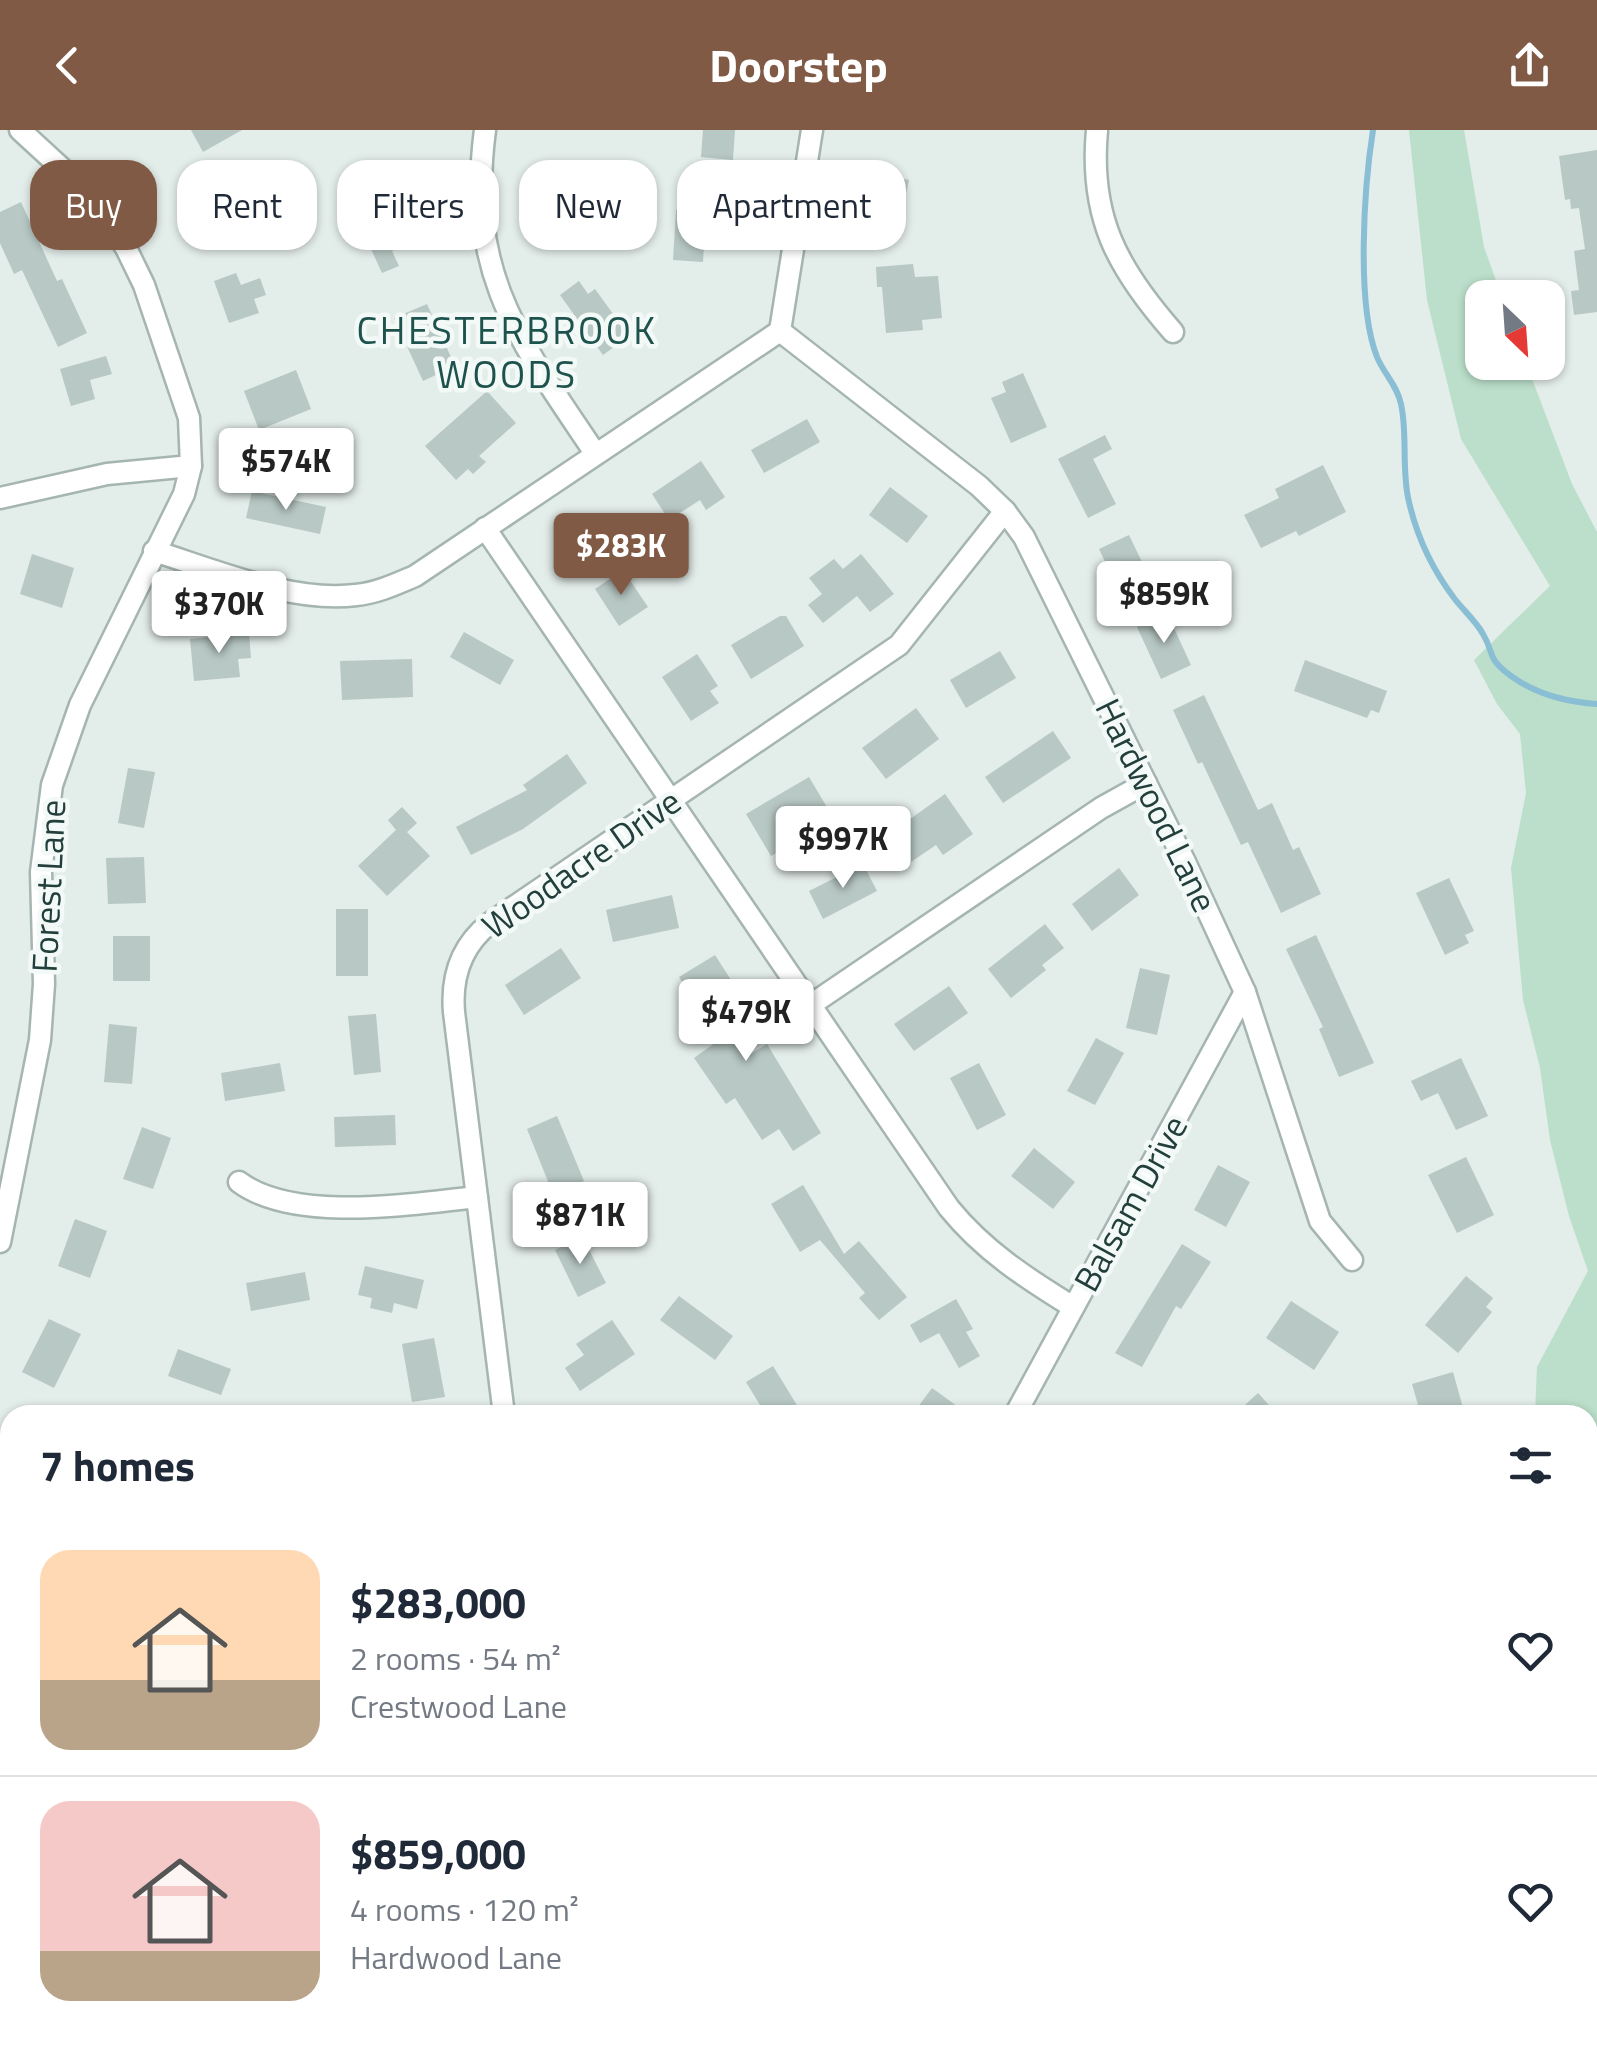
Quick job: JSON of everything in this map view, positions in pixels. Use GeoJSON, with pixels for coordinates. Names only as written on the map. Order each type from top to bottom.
{"type":"FeatureCollection","features":[{"type":"Feature","properties":{"kind":"street","name":"Forest Lane"},"geometry":{"type":"LineString","coordinates":[[0,1242],[40,1040],[44,984],[41,872],[52,785],[80,705],[184,494],[191,466],[190,418],[144,286],[126,248],[81,186],[20,130]]}},
{"type":"Feature","properties":{"kind":"street"},"geometry":{"type":"LineString","coordinates":[[485,130],[480,209],[485,248],[496,286],[529,354],[595,452]]}},
{"type":"Feature","properties":{"kind":"street"},"geometry":{"type":"LineString","coordinates":[[154,551],[299,593],[328,597],[388,588],[415,576],[780,330],[812,130]]}},
{"type":"Feature","properties":{"kind":"street"},"geometry":{"type":"LineString","coordinates":[[1097,130],[1095,181],[1106,232],[1129,278],[1173,332]]}},
{"type":"Feature","properties":{"kind":"street","name":"Hardwood Lane"},"geometry":{"type":"LineString","coordinates":[[780,330],[979,486],[1005,511],[1043,571],[1245,992],[1276,1078],[1315,1210],[1326,1231],[1352,1260]]}},
{"type":"Feature","properties":{"kind":"street"},"geometry":{"type":"LineString","coordinates":[[0,498],[106,474],[191,466]]}},
{"type":"Feature","properties":{"kind":"street","name":"Woodacre Drive"},"geometry":{"type":"LineString","coordinates":[[503,1405],[453,999],[459,962],[472,939],[490,923],[899,645],[1005,511]]}},
{"type":"Feature","properties":{"kind":"street"},"geometry":{"type":"LineString","coordinates":[[485,528],[966,1230],[1003,1262],[1073,1308]]}},
{"type":"Feature","properties":{"kind":"street"},"geometry":{"type":"LineString","coordinates":[[810,1006],[1101,808],[1146,783]]}},
{"type":"Feature","properties":{"kind":"street","name":"Balsam Drive"},"geometry":{"type":"LineString","coordinates":[[1020,1405],[1245,992]]}},
{"type":"Feature","properties":{"kind":"street"},"geometry":{"type":"LineString","coordinates":[[240,1182],[264,1197],[292,1204],[386,1206],[477,1197]]}},
{"type":"Feature","properties":{"kind":"green space"},"geometry":{"type":"Polygon","coordinates":[[[1409,130],[1464,130],[1484,247],[1496,280],[1465,280],[1465,380],[1532,380],[1572,484],[1597,532],[1597,1405],[1535,1405],[1537,1367],[1588,1271],[1550,1140],[1540,1068],[1523,1000],[1511,868],[1526,793],[1520,734],[1497,704],[1474,660],[1550,586],[1461,439],[1427,300],[1409,130]]]}},
{"type":"Feature","properties":{"kind":"building"},"geometry":{"type":"Polygon","coordinates":[[[191,130],[242,130],[203,152],[191,130]]]}},
{"type":"Feature","properties":{"kind":"building"},"geometry":{"type":"Polygon","coordinates":[[[703,130],[735,130],[733,160],[701,157],[703,130]]]}},
{"type":"Feature","properties":{"kind":"building"},"geometry":{"type":"Polygon","coordinates":[[[1597,150],[1597,312],[1574,315],[1571,291],[1579,290],[1574,251],[1585,249],[1579,208],[1571,209],[1570,199],[1565,200],[1559,156],[1597,150]]]}},
{"type":"Feature","properties":{"kind":"building"},"geometry":{"type":"Polygon","coordinates":[[[21,202],[30,222],[30,250],[43,250],[57,281],[62,279],[87,333],[58,347],[22,270],[14,274],[0,243],[0,212],[21,202]]]}},
{"type":"Feature","properties":{"kind":"building"},"geometry":{"type":"Polygon","coordinates":[[[677,210],[677,250],[704,250],[703,262],[673,260],[677,210]]]}},
{"type":"Feature","properties":{"kind":"building"},"geometry":{"type":"Polygon","coordinates":[[[371,250],[394,250],[399,266],[382,273],[371,250]]]}},
{"type":"Feature","properties":{"kind":"building"},"geometry":{"type":"Polygon","coordinates":[[[913,264],[915,277],[938,276],[942,318],[922,320],[923,330],[886,333],[876,267],[913,264]]]}},
{"type":"Feature","properties":{"kind":"building"},"geometry":{"type":"Polygon","coordinates":[[[236,273],[241,285],[260,278],[266,295],[254,299],[259,313],[229,323],[214,281],[236,273]]]}},
{"type":"Feature","properties":{"kind":"building"},"geometry":{"type":"Polygon","coordinates":[[[579,281],[588,294],[595,289],[629,336],[603,355],[560,295],[579,281]]]}},
{"type":"Feature","properties":{"kind":"building"},"geometry":{"type":"Polygon","coordinates":[[[427,304],[455,366],[423,381],[394,318],[427,304]]]}},
{"type":"Feature","properties":{"kind":"building"},"geometry":{"type":"Polygon","coordinates":[[[106,356],[112,374],[90,380],[95,399],[71,406],[60,369],[106,356]]]}},
{"type":"Feature","properties":{"kind":"building"},"geometry":{"type":"Polygon","coordinates":[[[296,370],[311,409],[259,430],[244,391],[296,370]]]}},
{"type":"Feature","properties":{"kind":"building"},"geometry":{"type":"Polygon","coordinates":[[[1023,373],[1047,427],[1011,443],[991,398],[1006,392],[1002,382],[1023,373]]]}},
{"type":"Feature","properties":{"kind":"building"},"geometry":{"type":"Polygon","coordinates":[[[487,391],[516,423],[479,456],[486,462],[473,474],[468,469],[456,480],[425,446],[487,391]]]}},
{"type":"Feature","properties":{"kind":"building"},"geometry":{"type":"Polygon","coordinates":[[[807,419],[820,442],[764,473],[751,450],[807,419]]]}},
{"type":"Feature","properties":{"kind":"building"},"geometry":{"type":"Polygon","coordinates":[[[1105,435],[1112,449],[1093,459],[1116,504],[1088,518],[1058,459],[1105,435]]]}},
{"type":"Feature","properties":{"kind":"building"},"geometry":{"type":"Polygon","coordinates":[[[701,461],[725,497],[706,510],[700,500],[669,520],[652,494],[701,461]]]}},
{"type":"Feature","properties":{"kind":"building"},"geometry":{"type":"Polygon","coordinates":[[[1323,465],[1346,512],[1299,536],[1296,531],[1261,548],[1244,515],[1279,498],[1275,489],[1323,465]]]}},
{"type":"Feature","properties":{"kind":"building"},"geometry":{"type":"Polygon","coordinates":[[[890,487],[928,516],[907,543],[869,515],[890,487]]]}},
{"type":"Feature","properties":{"kind":"building"},"geometry":{"type":"Polygon","coordinates":[[[252,491],[326,507],[320,534],[246,518],[252,491]]]}},
{"type":"Feature","properties":{"kind":"building"},"geometry":{"type":"Polygon","coordinates":[[[1129,535],[1153,585],[1123,600],[1099,549],[1129,535]]]}},
{"type":"Feature","properties":{"kind":"building"},"geometry":{"type":"Polygon","coordinates":[[[32,554],[74,568],[62,608],[20,594],[32,554]]]}},
{"type":"Feature","properties":{"kind":"building"},"geometry":{"type":"Polygon","coordinates":[[[861,554],[894,594],[870,612],[857,596],[823,623],[808,605],[822,594],[809,578],[834,559],[843,569],[861,554]]]}},
{"type":"Feature","properties":{"kind":"building"},"geometry":{"type":"Polygon","coordinates":[[[623,570],[648,607],[619,626],[595,589],[623,570]]]}},
{"type":"Feature","properties":{"kind":"building"},"geometry":{"type":"Polygon","coordinates":[[[1167,613],[1191,665],[1161,679],[1137,627],[1167,613]]]}},
{"type":"Feature","properties":{"kind":"building"},"geometry":{"type":"Polygon","coordinates":[[[786,616],[804,646],[751,679],[731,645],[786,616]]]}},
{"type":"Feature","properties":{"kind":"building"},"geometry":{"type":"Polygon","coordinates":[[[464,632],[514,660],[500,685],[450,657],[464,632]]]}},
{"type":"Feature","properties":{"kind":"building"},"geometry":{"type":"Polygon","coordinates":[[[249,633],[251,658],[238,659],[240,677],[194,681],[190,639],[249,633]]]}},
{"type":"Feature","properties":{"kind":"building"},"geometry":{"type":"Polygon","coordinates":[[[1000,651],[1016,678],[966,708],[950,680],[1000,651]]]}},
{"type":"Feature","properties":{"kind":"building"},"geometry":{"type":"Polygon","coordinates":[[[697,654],[718,686],[710,691],[719,703],[691,721],[662,677],[697,654]]]}},
{"type":"Feature","properties":{"kind":"building"},"geometry":{"type":"Polygon","coordinates":[[[412,659],[413,697],[342,700],[340,661],[412,659]]]}},
{"type":"Feature","properties":{"kind":"building"},"geometry":{"type":"Polygon","coordinates":[[[1305,660],[1387,691],[1379,713],[1371,710],[1367,718],[1294,691],[1305,660]]]}},
{"type":"Feature","properties":{"kind":"building"},"geometry":{"type":"Polygon","coordinates":[[[1204,695],[1258,810],[1272,803],[1293,850],[1299,847],[1321,894],[1281,913],[1248,842],[1241,845],[1173,710],[1204,695]]]}},
{"type":"Feature","properties":{"kind":"building"},"geometry":{"type":"Polygon","coordinates":[[[916,708],[939,739],[886,779],[862,748],[916,708]]]}},
{"type":"Feature","properties":{"kind":"building"},"geometry":{"type":"Polygon","coordinates":[[[1053,731],[1071,758],[1003,803],[985,777],[1053,731]]]}},
{"type":"Feature","properties":{"kind":"building"},"geometry":{"type":"Polygon","coordinates":[[[567,754],[587,783],[523,829],[471,855],[456,827],[527,790],[523,785],[567,754]]]}},
{"type":"Feature","properties":{"kind":"building"},"geometry":{"type":"Polygon","coordinates":[[[128,768],[155,772],[144,828],[118,823],[128,768]]]}},
{"type":"Feature","properties":{"kind":"building"},"geometry":{"type":"Polygon","coordinates":[[[809,777],[828,809],[786,834],[792,844],[771,856],[746,814],[809,777]]]}},
{"type":"Feature","properties":{"kind":"building"},"geometry":{"type":"Polygon","coordinates":[[[945,794],[973,834],[943,855],[936,845],[905,866],[885,837],[945,794]]]}},
{"type":"Feature","properties":{"kind":"building"},"geometry":{"type":"Polygon","coordinates":[[[402,807],[417,823],[407,832],[430,856],[387,896],[358,866],[396,830],[388,820],[402,807]]]}},
{"type":"Feature","properties":{"kind":"building"},"geometry":{"type":"Polygon","coordinates":[[[144,857],[146,903],[108,904],[106,858],[144,857]]]}},
{"type":"Feature","properties":{"kind":"building"},"geometry":{"type":"Polygon","coordinates":[[[863,864],[877,891],[823,919],[809,891],[863,864]]]}},
{"type":"Feature","properties":{"kind":"building"},"geometry":{"type":"Polygon","coordinates":[[[1119,868],[1139,895],[1092,931],[1072,904],[1119,868]]]}},
{"type":"Feature","properties":{"kind":"building"},"geometry":{"type":"Polygon","coordinates":[[[1449,878],[1474,931],[1465,935],[1469,943],[1445,955],[1416,893],[1449,878]]]}},
{"type":"Feature","properties":{"kind":"building"},"geometry":{"type":"Polygon","coordinates":[[[672,895],[679,928],[613,942],[606,910],[672,895]]]}},
{"type":"Feature","properties":{"kind":"building"},"geometry":{"type":"Polygon","coordinates":[[[336,909],[368,909],[368,976],[336,976],[336,909]]]}},
{"type":"Feature","properties":{"kind":"building"},"geometry":{"type":"Polygon","coordinates":[[[1045,924],[1064,948],[1042,965],[1046,970],[1011,998],[988,969],[1045,924]]]}},
{"type":"Feature","properties":{"kind":"building"},"geometry":{"type":"Polygon","coordinates":[[[1316,935],[1374,1063],[1339,1077],[1319,1029],[1323,1027],[1286,949],[1316,935]]]}},
{"type":"Feature","properties":{"kind":"building"},"geometry":{"type":"Polygon","coordinates":[[[113,936],[150,936],[150,981],[113,981],[113,936]]]}},
{"type":"Feature","properties":{"kind":"building"},"geometry":{"type":"Polygon","coordinates":[[[561,948],[581,978],[524,1015],[505,985],[561,948]]]}},
{"type":"Feature","properties":{"kind":"building"},"geometry":{"type":"Polygon","coordinates":[[[715,955],[742,997],[719,1012],[749,1055],[767,1044],[821,1133],[793,1151],[779,1129],[762,1140],[735,1098],[726,1104],[694,1058],[719,1040],[679,977],[715,955]]]}},
{"type":"Feature","properties":{"kind":"building"},"geometry":{"type":"Polygon","coordinates":[[[1140,968],[1170,975],[1157,1035],[1126,1028],[1140,968]]]}},
{"type":"Feature","properties":{"kind":"building"},"geometry":{"type":"Polygon","coordinates":[[[949,986],[968,1013],[914,1051],[894,1024],[949,986]]]}},
{"type":"Feature","properties":{"kind":"building"},"geometry":{"type":"Polygon","coordinates":[[[376,1014],[381,1072],[354,1075],[348,1016],[376,1014]]]}},
{"type":"Feature","properties":{"kind":"building"},"geometry":{"type":"Polygon","coordinates":[[[109,1024],[137,1027],[132,1084],[104,1082],[109,1024]]]}},
{"type":"Feature","properties":{"kind":"building"},"geometry":{"type":"Polygon","coordinates":[[[1096,1038],[1124,1053],[1095,1105],[1067,1091],[1096,1038]]]}},
{"type":"Feature","properties":{"kind":"building"},"geometry":{"type":"Polygon","coordinates":[[[1461,1058],[1488,1116],[1456,1130],[1438,1093],[1421,1101],[1411,1081],[1461,1058]]]}},
{"type":"Feature","properties":{"kind":"building"},"geometry":{"type":"Polygon","coordinates":[[[280,1063],[285,1091],[225,1101],[221,1073],[280,1063]]]}},
{"type":"Feature","properties":{"kind":"building"},"geometry":{"type":"Polygon","coordinates":[[[979,1063],[1006,1115],[977,1130],[950,1078],[979,1063]]]}},
{"type":"Feature","properties":{"kind":"building"},"geometry":{"type":"Polygon","coordinates":[[[395,1115],[396,1145],[335,1147],[334,1117],[395,1115]]]}},
{"type":"Feature","properties":{"kind":"building"},"geometry":{"type":"Polygon","coordinates":[[[557,1116],[584,1181],[553,1194],[527,1129],[557,1116]]]}},
{"type":"Feature","properties":{"kind":"building"},"geometry":{"type":"Polygon","coordinates":[[[142,1127],[171,1138],[153,1189],[123,1179],[142,1127]]]}},
{"type":"Feature","properties":{"kind":"building"},"geometry":{"type":"Polygon","coordinates":[[[1034,1148],[1075,1182],[1053,1209],[1011,1176],[1034,1148]]]}},
{"type":"Feature","properties":{"kind":"building"},"geometry":{"type":"Polygon","coordinates":[[[1466,1157],[1494,1215],[1457,1233],[1428,1175],[1466,1157]]]}},
{"type":"Feature","properties":{"kind":"building"},"geometry":{"type":"Polygon","coordinates":[[[1218,1165],[1250,1182],[1226,1227],[1194,1210],[1218,1165]]]}},
{"type":"Feature","properties":{"kind":"building"},"geometry":{"type":"Polygon","coordinates":[[[803,1185],[844,1254],[859,1241],[907,1297],[879,1320],[859,1298],[865,1293],[820,1240],[800,1252],[771,1204],[803,1185]]]}},
{"type":"Feature","properties":{"kind":"building"},"geometry":{"type":"Polygon","coordinates":[[[75,1219],[107,1231],[90,1278],[58,1266],[75,1219]]]}},
{"type":"Feature","properties":{"kind":"building"},"geometry":{"type":"Polygon","coordinates":[[[582,1236],[606,1283],[578,1297],[555,1250],[582,1236]]]}},
{"type":"Feature","properties":{"kind":"building"},"geometry":{"type":"Polygon","coordinates":[[[1182,1244],[1211,1262],[1181,1309],[1176,1306],[1142,1367],[1115,1353],[1182,1244]]]}},
{"type":"Feature","properties":{"kind":"building"},"geometry":{"type":"Polygon","coordinates":[[[365,1266],[424,1280],[417,1309],[394,1303],[392,1313],[370,1308],[372,1298],[358,1295],[365,1266]]]}},
{"type":"Feature","properties":{"kind":"building"},"geometry":{"type":"Polygon","coordinates":[[[305,1272],[310,1300],[251,1311],[246,1283],[305,1272]]]}},
{"type":"Feature","properties":{"kind":"building"},"geometry":{"type":"Polygon","coordinates":[[[1466,1276],[1493,1298],[1486,1307],[1492,1312],[1458,1353],[1425,1325],[1466,1276]]]}},
{"type":"Feature","properties":{"kind":"building"},"geometry":{"type":"Polygon","coordinates":[[[679,1296],[733,1336],[715,1360],[660,1320],[679,1296]]]}},
{"type":"Feature","properties":{"kind":"building"},"geometry":{"type":"Polygon","coordinates":[[[956,1299],[973,1329],[966,1332],[980,1356],[959,1368],[939,1333],[920,1343],[910,1325],[956,1299]]]}},
{"type":"Feature","properties":{"kind":"building"},"geometry":{"type":"Polygon","coordinates":[[[1291,1301],[1339,1332],[1314,1370],[1266,1338],[1291,1301]]]}},
{"type":"Feature","properties":{"kind":"building"},"geometry":{"type":"Polygon","coordinates":[[[49,1319],[81,1334],[54,1388],[22,1372],[49,1319]]]}},
{"type":"Feature","properties":{"kind":"building"},"geometry":{"type":"Polygon","coordinates":[[[612,1320],[635,1354],[580,1391],[565,1368],[584,1355],[576,1344],[612,1320]]]}},
{"type":"Feature","properties":{"kind":"building"},"geometry":{"type":"Polygon","coordinates":[[[434,1338],[445,1397],[412,1402],[402,1344],[434,1338]]]}},
{"type":"Feature","properties":{"kind":"building"},"geometry":{"type":"Polygon","coordinates":[[[178,1349],[231,1369],[221,1395],[168,1376],[178,1349]]]}},
{"type":"Feature","properties":{"kind":"building"},"geometry":{"type":"Polygon","coordinates":[[[773,1366],[797,1405],[760,1405],[746,1382],[773,1366]]]}},
{"type":"Feature","properties":{"kind":"building"},"geometry":{"type":"Polygon","coordinates":[[[1453,1372],[1462,1405],[1418,1405],[1412,1384],[1453,1372]]]}},
{"type":"Feature","properties":{"kind":"building"},"geometry":{"type":"Polygon","coordinates":[[[932,1388],[956,1405],[919,1405],[932,1388]]]}},
{"type":"Feature","properties":{"kind":"building"},"geometry":{"type":"Polygon","coordinates":[[[1258,1393],[1269,1405],[1245,1405],[1258,1393]]]}},
{"type":"Feature","properties":{"kind":"waterway"},"geometry":{"type":"LineString","coordinates":[[1373,130],[1365,213],[1366,307],[1377,357],[1401,404],[1407,490],[1421,540],[1439,576],[1480,629],[1503,670],[1541,692],[1597,704]]}},
{"type":"Feature","properties":{"kind":"district","name":"CHESTERBROOK WOODS"},"geometry":{"type":"Point","coordinates":[507,352]}}]}
